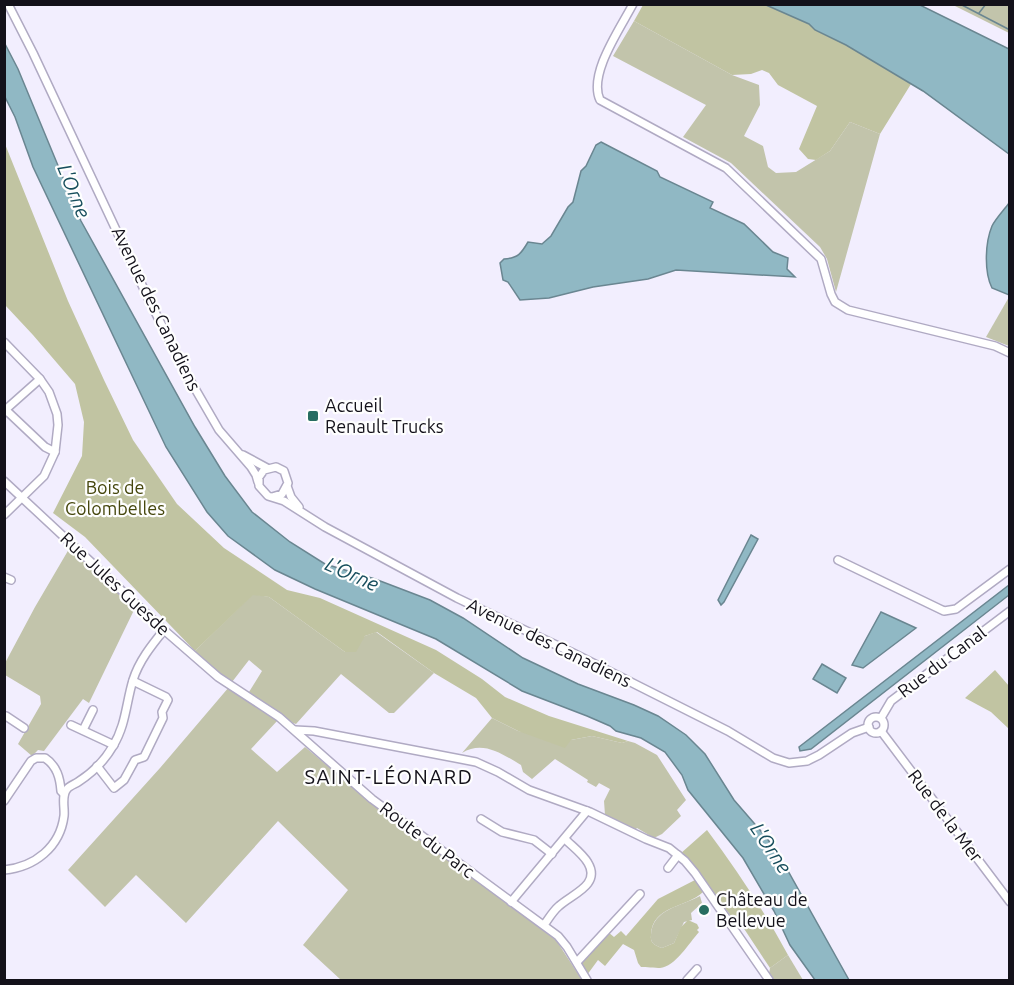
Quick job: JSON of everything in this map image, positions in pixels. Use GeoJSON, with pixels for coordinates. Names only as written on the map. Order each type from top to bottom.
{"type":"FeatureCollection","features":[{"type":"Feature","properties":{"kind":"street","name":"Avenue des Canadiens"},"geometry":{"type":"LineString","coordinates":[[8,4],[186,373],[211,417],[251,467],[258,482]]}},
{"type":"Feature","properties":{"kind":"street"},"geometry":{"type":"LineString","coordinates":[[633,4],[597,75],[596,93],[600,100],[726,168],[820,260],[835,303],[848,310],[995,346],[1010,353]]}},
{"type":"Feature","properties":{"kind":"street"},"geometry":{"type":"LineString","coordinates":[[4,342],[40,379],[49,392],[57,414],[55,452],[44,476],[4,515]]}},
{"type":"Feature","properties":{"kind":"street"},"geometry":{"type":"LineString","coordinates":[[4,412],[40,379]]}},
{"type":"Feature","properties":{"kind":"street"},"geometry":{"type":"LineString","coordinates":[[4,412],[8,412],[45,447],[55,452]]}},
{"type":"Feature","properties":{"kind":"street","name":"Avenue des Canadiens"},"geometry":{"type":"LineString","coordinates":[[234,448],[267,468]]}},
{"type":"Feature","properties":{"kind":"street"},"geometry":{"type":"LineString","coordinates":[[276,467],[284,471],[288,479],[282,494],[272,497],[261,490],[258,482],[261,474],[267,468],[276,467]]}},
{"type":"Feature","properties":{"kind":"street","name":"Rue Jules Guesde"},"geometry":{"type":"LineString","coordinates":[[4,481],[164,630],[229,684]]}},
{"type":"Feature","properties":{"kind":"street","name":"Avenue des Canadiens"},"geometry":{"type":"LineString","coordinates":[[287,486],[291,497],[305,513]]}},
{"type":"Feature","properties":{"kind":"street","name":"Avenue des Canadiens"},"geometry":{"type":"LineString","coordinates":[[272,497],[284,501],[325,527],[457,598],[729,731],[773,758],[797,763],[814,758],[852,732],[869,727]]}},
{"type":"Feature","properties":{"kind":"street"},"geometry":{"type":"LineString","coordinates":[[838,560],[944,611],[956,609],[1010,569]]}},
{"type":"Feature","properties":{"kind":"street","name":"Rue du Canal"},"geometry":{"type":"LineString","coordinates":[[880,718],[891,701],[1010,610]]}},
{"type":"Feature","properties":{"kind":"street"},"geometry":{"type":"LineString","coordinates":[[4,870],[32,862],[47,851],[61,828],[64,817],[64,794],[67,789],[98,766],[114,745],[126,714],[133,681],[149,649],[164,630]]}},
{"type":"Feature","properties":{"kind":"street"},"geometry":{"type":"LineString","coordinates":[[98,766],[114,788],[124,780],[135,760],[144,757],[163,718],[162,712],[168,700],[166,697],[133,681]]}},
{"type":"Feature","properties":{"kind":"street","name":"Route du Parc"},"geometry":{"type":"LineString","coordinates":[[229,684],[295,730],[372,799],[544,925],[563,941],[587,981]]}},
{"type":"Feature","properties":{"kind":"street"},"geometry":{"type":"LineString","coordinates":[[83,730],[93,710]]}},
{"type":"Feature","properties":{"kind":"street"},"geometry":{"type":"LineString","coordinates":[[5,718],[24,728]]}},
{"type":"Feature","properties":{"kind":"street"},"geometry":{"type":"LineString","coordinates":[[873,718],[880,718],[884,724],[881,731],[874,732],[869,727],[869,722],[873,718]]}},
{"type":"Feature","properties":{"kind":"street"},"geometry":{"type":"LineString","coordinates":[[71,724],[114,745]]}},
{"type":"Feature","properties":{"kind":"street"},"geometry":{"type":"LineString","coordinates":[[295,730],[314,730],[476,762],[529,790],[587,811],[669,848],[695,873],[769,981]]}},
{"type":"Feature","properties":{"kind":"street","name":"Rue de la Mer"},"geometry":{"type":"LineString","coordinates":[[881,731],[1010,902]]}},
{"type":"Feature","properties":{"kind":"street"},"geometry":{"type":"LineString","coordinates":[[4,801],[31,761],[36,758],[49,760],[61,782],[61,792],[64,794]]}},
{"type":"Feature","properties":{"kind":"street"},"geometry":{"type":"LineString","coordinates":[[61,782],[72,786]]}},
{"type":"Feature","properties":{"kind":"street"},"geometry":{"type":"LineString","coordinates":[[511,903],[587,811]]}},
{"type":"Feature","properties":{"kind":"street"},"geometry":{"type":"LineString","coordinates":[[481,819],[502,832],[534,840],[552,854]]}},
{"type":"Feature","properties":{"kind":"street"},"geometry":{"type":"LineString","coordinates":[[544,925],[557,908],[589,884],[591,877],[587,861],[565,839]]}},
{"type":"Feature","properties":{"kind":"street"},"geometry":{"type":"LineString","coordinates":[[668,868],[678,855]]}},
{"type":"Feature","properties":{"kind":"street"},"geometry":{"type":"LineString","coordinates":[[577,962],[640,894]]}},
{"type":"Feature","properties":{"kind":"street"},"geometry":{"type":"LineString","coordinates":[[687,981],[697,969]]}},
{"type":"Feature","properties":{"kind":"green space"},"geometry":{"type":"Polygon","coordinates":[[[643,5],[766,5],[809,24],[815,30],[846,45],[911,84],[880,134],[850,122],[830,151],[816,160],[808,159],[799,149],[817,106],[778,85],[769,73],[762,70],[751,74],[732,75],[634,21],[643,5]]]}},
{"type":"Feature","properties":{"kind":"green space"},"geometry":{"type":"Polygon","coordinates":[[[953,5],[1009,5],[1009,33],[953,5]]]}},
{"type":"Feature","properties":{"kind":"green space"},"geometry":{"type":"Polygon","coordinates":[[[634,21],[732,75],[759,85],[760,105],[744,136],[763,146],[768,167],[776,173],[796,172],[830,151],[850,122],[880,134],[836,292],[827,259],[820,247],[731,163],[683,137],[706,105],[613,56],[634,21]]]}},
{"type":"Feature","properties":{"kind":"green space","name":"Bois de Colombelles"},"geometry":{"type":"Polygon","coordinates":[[[5,144],[68,301],[104,380],[133,440],[177,504],[224,548],[287,590],[320,598],[436,650],[482,679],[505,697],[549,716],[628,741],[622,743],[592,736],[571,740],[565,748],[518,731],[492,718],[476,698],[434,673],[377,632],[365,636],[356,652],[345,652],[269,597],[253,595],[195,651],[85,537],[53,513],[82,456],[84,422],[75,384],[5,305],[5,144]]]}},
{"type":"Feature","properties":{"kind":"green space"},"geometry":{"type":"Polygon","coordinates":[[[1009,297],[1009,346],[986,337],[1009,297]]]}},
{"type":"Feature","properties":{"kind":"green space"},"geometry":{"type":"Polygon","coordinates":[[[69,549],[135,608],[89,703],[83,699],[44,751],[38,750],[32,756],[18,744],[41,704],[40,696],[5,675],[4,665],[69,549]]]}},
{"type":"Feature","properties":{"kind":"green space"},"geometry":{"type":"Polygon","coordinates":[[[253,594],[269,597],[345,652],[365,636],[376,632],[434,673],[394,713],[389,713],[341,674],[296,724],[293,723],[249,692],[262,671],[249,660],[232,682],[217,672],[195,651],[253,594]]]}},
{"type":"Feature","properties":{"kind":"green space"},"geometry":{"type":"Polygon","coordinates":[[[995,670],[1009,686],[1009,729],[991,712],[965,698],[995,670]]]}},
{"type":"Feature","properties":{"kind":"green space"},"geometry":{"type":"Polygon","coordinates":[[[229,687],[278,720],[251,749],[277,772],[305,747],[382,811],[556,940],[582,980],[341,980],[303,945],[348,890],[278,821],[186,923],[136,875],[105,907],[68,870],[229,687]]]}},
{"type":"Feature","properties":{"kind":"green space"},"geometry":{"type":"Polygon","coordinates":[[[492,718],[518,731],[571,740],[592,736],[622,743],[628,741],[635,743],[657,755],[686,800],[677,810],[681,816],[662,834],[654,838],[637,828],[635,830],[605,815],[604,801],[610,789],[599,783],[596,787],[555,759],[532,779],[523,772],[521,765],[492,750],[477,748],[462,753],[492,718]]]}},
{"type":"Feature","properties":{"kind":"green space"},"geometry":{"type":"Polygon","coordinates":[[[707,830],[750,891],[788,955],[770,968],[737,918],[734,920],[724,907],[721,909],[680,854],[707,830]]]}},
{"type":"Feature","properties":{"kind":"green space"},"geometry":{"type":"Polygon","coordinates":[[[695,880],[703,892],[664,912],[653,925],[651,940],[662,948],[674,943],[681,927],[688,920],[697,924],[699,932],[676,959],[666,967],[641,967],[634,950],[623,944],[605,966],[598,960],[587,975],[581,963],[608,932],[614,937],[621,931],[626,936],[658,899],[695,880]]]}},
{"type":"Feature","properties":{"kind":"green space"},"geometry":{"type":"Polygon","coordinates":[[[700,896],[702,903],[691,913],[692,920],[684,922],[674,943],[662,948],[653,943],[651,935],[653,926],[662,914],[700,896]]]}},
{"type":"Feature","properties":{"kind":"green space"},"geometry":{"type":"Polygon","coordinates":[[[788,955],[803,980],[773,980],[769,974],[770,968],[788,955]]]}},
{"type":"Feature","properties":{"kind":"water"},"geometry":{"type":"Polygon","coordinates":[[[766,5],[920,5],[1009,49],[1009,154],[923,91],[846,45],[815,30],[809,24],[766,5]]]}},
{"type":"Feature","properties":{"kind":"water","name":"L'Orne"},"geometry":{"type":"Polygon","coordinates":[[[4,42],[18,69],[81,221],[195,427],[225,476],[252,512],[290,542],[325,564],[375,579],[430,600],[463,618],[523,658],[578,684],[658,716],[686,735],[705,754],[734,800],[767,838],[849,980],[815,980],[790,945],[774,911],[743,858],[688,790],[682,775],[665,752],[641,738],[616,731],[587,716],[522,691],[436,639],[275,570],[228,536],[207,512],[166,447],[33,167],[15,117],[5,97],[4,42]]]}},
{"type":"Feature","properties":{"kind":"water"},"geometry":{"type":"Polygon","coordinates":[[[601,142],[657,171],[660,177],[713,202],[710,208],[744,224],[773,252],[788,258],[787,269],[795,277],[676,270],[648,279],[593,287],[549,298],[520,300],[508,282],[503,280],[500,263],[504,259],[519,255],[528,242],[542,244],[551,236],[573,202],[581,171],[586,166],[596,145],[601,142]]]}},
{"type":"Feature","properties":{"kind":"water"},"geometry":{"type":"Polygon","coordinates":[[[1009,203],[1009,295],[992,288],[986,257],[992,226],[1009,203]]]}},
{"type":"Feature","properties":{"kind":"water"},"geometry":{"type":"Polygon","coordinates":[[[751,535],[758,539],[721,605],[718,600],[751,535]]]}},
{"type":"Feature","properties":{"kind":"water"},"geometry":{"type":"Polygon","coordinates":[[[1009,585],[1009,595],[811,749],[800,751],[799,747],[1009,585]]]}},
{"type":"Feature","properties":{"kind":"water"},"geometry":{"type":"Polygon","coordinates":[[[881,612],[916,628],[863,668],[852,665],[881,612]]]}},
{"type":"Feature","properties":{"kind":"water"},"geometry":{"type":"Polygon","coordinates":[[[822,664],[846,678],[837,693],[813,679],[822,664]]]}},
{"type":"Feature","properties":{"kind":"waterway"},"geometry":{"type":"LineString","coordinates":[[960,4],[1010,30]]}},
{"type":"Feature","properties":{"kind":"waterway"},"geometry":{"type":"LineString","coordinates":[[979,13],[986,4]]}},
{"type":"Feature","properties":{"kind":"place","name":"Accueil Renault Trucks"},"geometry":{"type":"Point","coordinates":[313,416]}},
{"type":"Feature","properties":{"kind":"place","name":"Château de Bellevue"},"geometry":{"type":"Point","coordinates":[704,910]}},
{"type":"Feature","properties":{"kind":"district","name":"SAINT-LÉONARD"},"geometry":{"type":"Point","coordinates":[389,777]}}]}
